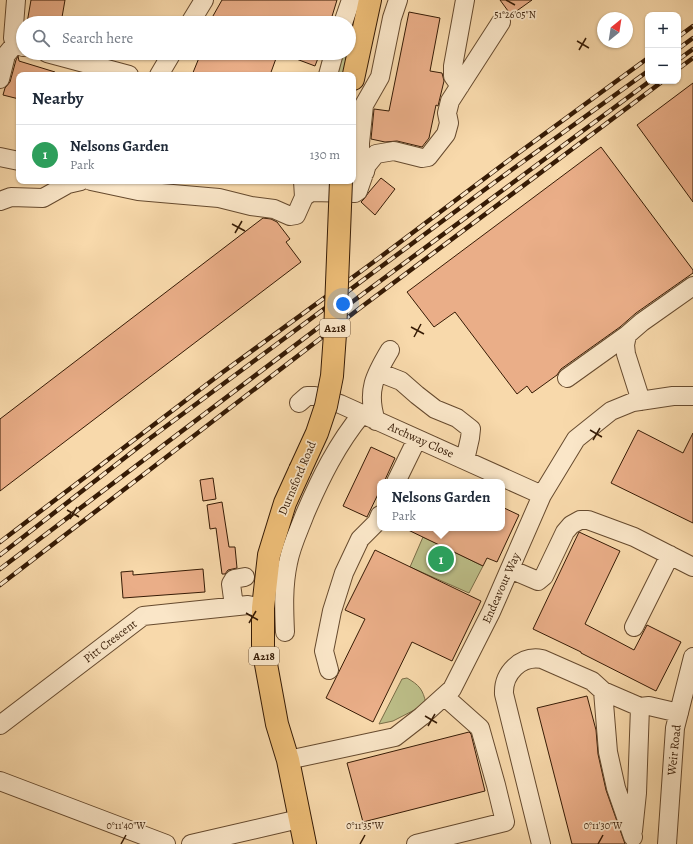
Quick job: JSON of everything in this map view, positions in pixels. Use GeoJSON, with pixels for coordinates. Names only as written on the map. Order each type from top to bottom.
{"type":"FeatureCollection","features":[{"type":"Feature","properties":{"kind":"main road"},"geometry":{"type":"LineString","coordinates":[[355,72],[370,0]]}},
{"type":"Feature","properties":{"kind":"main road","name":"Durnsford Road"},"geometry":{"type":"LineString","coordinates":[[305,844],[288,760],[277,724],[263,648],[263,608],[269,555],[285,503],[317,433],[324,413],[332,376],[341,184]]}},
{"type":"Feature","properties":{"kind":"street"},"geometry":{"type":"LineString","coordinates":[[16,0],[13,38],[16,42]]}},
{"type":"Feature","properties":{"kind":"street"},"geometry":{"type":"LineString","coordinates":[[194,16],[204,0]]}},
{"type":"Feature","properties":{"kind":"street"},"geometry":{"type":"LineString","coordinates":[[346,16],[351,0]]}},
{"type":"Feature","properties":{"kind":"street"},"geometry":{"type":"LineString","coordinates":[[365,172],[360,164],[360,142],[364,105],[380,77],[392,18],[398,0]]}},
{"type":"Feature","properties":{"kind":"street"},"geometry":{"type":"LineString","coordinates":[[460,86],[453,76],[453,66],[464,0]]}},
{"type":"Feature","properties":{"kind":"street"},"geometry":{"type":"LineString","coordinates":[[105,184],[138,191],[219,198],[251,206],[274,209],[290,216],[296,215],[301,185],[311,192],[355,192],[358,190],[366,165],[376,154],[394,151],[422,158],[428,157],[446,134],[449,123],[448,113],[450,101],[501,22]]}},
{"type":"Feature","properties":{"kind":"street"},"geometry":{"type":"LineString","coordinates":[[0,79],[6,55],[16,47]]}},
{"type":"Feature","properties":{"kind":"street"},"geometry":{"type":"LineString","coordinates":[[73,60],[118,72]]}},
{"type":"Feature","properties":{"kind":"street"},"geometry":{"type":"LineString","coordinates":[[161,72],[168,60]]}},
{"type":"Feature","properties":{"kind":"street"},"geometry":{"type":"LineString","coordinates":[[329,72],[332,60]]}},
{"type":"Feature","properties":{"kind":"street"},"geometry":{"type":"LineString","coordinates":[[0,157],[16,160]]}},
{"type":"Feature","properties":{"kind":"street"},"geometry":{"type":"LineString","coordinates":[[0,202],[11,196],[43,198],[68,184]]}},
{"type":"Feature","properties":{"kind":"street"},"geometry":{"type":"LineString","coordinates":[[567,378],[693,286]]}},
{"type":"Feature","properties":{"kind":"street"},"geometry":{"type":"LineString","coordinates":[[627,335],[625,345],[626,354],[641,400]]}},
{"type":"Feature","properties":{"kind":"street"},"geometry":{"type":"LineString","coordinates":[[285,632],[283,596],[288,562],[300,527],[320,481],[349,431],[369,417],[372,408],[371,391],[378,372],[390,350]]}},
{"type":"Feature","properties":{"kind":"street"},"geometry":{"type":"LineString","coordinates":[[378,372],[401,381],[435,409],[457,418],[470,429],[470,438],[465,460]]}},
{"type":"Feature","properties":{"kind":"street","name":"Archway Close"},"geometry":{"type":"LineString","coordinates":[[299,403],[307,396],[315,396],[340,404],[542,495]]}},
{"type":"Feature","properties":{"kind":"street","name":"Endeavour Way"},"geometry":{"type":"LineString","coordinates":[[288,760],[395,737],[422,716],[452,689],[491,612],[542,495],[576,439],[611,411],[633,402],[674,396],[693,396]]}},
{"type":"Feature","properties":{"kind":"street"},"geometry":{"type":"LineString","coordinates":[[397,479],[417,439]]}},
{"type":"Feature","properties":{"kind":"street"},"geometry":{"type":"LineString","coordinates":[[510,569],[538,581],[548,570],[565,532],[571,524],[580,520],[588,520],[634,537],[693,567]]}},
{"type":"Feature","properties":{"kind":"street"},"geometry":{"type":"LineString","coordinates":[[329,670],[324,651],[332,611],[344,573],[360,539],[377,522]]}},
{"type":"Feature","properties":{"kind":"street"},"geometry":{"type":"LineString","coordinates":[[634,627],[670,555]]}},
{"type":"Feature","properties":{"kind":"street"},"geometry":{"type":"LineString","coordinates":[[234,606],[231,584],[234,579],[245,577]]}},
{"type":"Feature","properties":{"kind":"street","name":"Pitt Crescent"},"geometry":{"type":"LineString","coordinates":[[0,725],[143,616],[248,605],[263,608]]}},
{"type":"Feature","properties":{"kind":"street","name":"Weir Road"},"geometry":{"type":"LineString","coordinates":[[667,844],[675,728],[693,657]]}},
{"type":"Feature","properties":{"kind":"street"},"geometry":{"type":"LineString","coordinates":[[541,844],[504,694],[503,685],[506,678],[519,663],[528,658],[542,659],[592,681],[603,691],[640,707],[649,706],[679,713]]}},
{"type":"Feature","properties":{"kind":"street"},"geometry":{"type":"LineString","coordinates":[[603,691],[608,752],[616,788],[632,841]]}},
{"type":"Feature","properties":{"kind":"street"},"geometry":{"type":"LineString","coordinates":[[416,844],[505,822],[480,728],[444,696]]}},
{"type":"Feature","properties":{"kind":"street"},"geometry":{"type":"LineString","coordinates":[[632,841],[637,793],[640,707]]}},
{"type":"Feature","properties":{"kind":"street"},"geometry":{"type":"LineString","coordinates":[[0,781],[166,844]]}},
{"type":"Feature","properties":{"kind":"street"},"geometry":{"type":"LineString","coordinates":[[191,844],[299,819]]}},
{"type":"Feature","properties":{"kind":"green space"},"geometry":{"type":"Polygon","coordinates":[[[340,60],[346,60],[344,72],[337,72],[340,60]]]}},
{"type":"Feature","properties":{"kind":"green space"},"geometry":{"type":"Polygon","coordinates":[[[423,537],[483,566],[469,593],[410,567],[423,537]]]}},
{"type":"Feature","properties":{"kind":"green space"},"geometry":{"type":"Polygon","coordinates":[[[407,678],[420,688],[426,704],[393,721],[379,724],[402,679],[407,678]]]}},
{"type":"Feature","properties":{"kind":"building"},"geometry":{"type":"Polygon","coordinates":[[[31,0],[65,0],[62,16],[28,16],[31,0]]]}},
{"type":"Feature","properties":{"kind":"building"},"geometry":{"type":"Polygon","coordinates":[[[222,0],[337,0],[332,16],[213,16],[222,0]]]}},
{"type":"Feature","properties":{"kind":"building"},"geometry":{"type":"Polygon","coordinates":[[[500,0],[532,0],[511,15],[500,0]]]}},
{"type":"Feature","properties":{"kind":"building"},"geometry":{"type":"Polygon","coordinates":[[[409,12],[440,18],[430,71],[442,73],[444,81],[438,106],[436,105],[429,138],[422,147],[397,141],[385,142],[371,139],[374,109],[389,111],[409,12]]]}},
{"type":"Feature","properties":{"kind":"building"},"geometry":{"type":"Polygon","coordinates":[[[16,60],[55,72],[16,72],[16,98],[3,95],[5,88],[10,82],[16,60]]]}},
{"type":"Feature","properties":{"kind":"building"},"geometry":{"type":"Polygon","coordinates":[[[198,60],[275,60],[271,72],[193,72],[198,60]]]}},
{"type":"Feature","properties":{"kind":"building"},"geometry":{"type":"Polygon","coordinates":[[[299,60],[317,60],[315,66],[299,60]]]}},
{"type":"Feature","properties":{"kind":"building"},"geometry":{"type":"Polygon","coordinates":[[[693,83],[693,202],[637,125],[693,83]]]}},
{"type":"Feature","properties":{"kind":"building"},"geometry":{"type":"Polygon","coordinates":[[[601,147],[693,270],[693,273],[636,313],[620,327],[561,369],[557,375],[532,393],[527,386],[517,394],[455,312],[434,327],[407,292],[601,147]]]}},
{"type":"Feature","properties":{"kind":"building"},"geometry":{"type":"Polygon","coordinates":[[[381,178],[395,189],[375,215],[361,202],[381,178]]]}},
{"type":"Feature","properties":{"kind":"building"},"geometry":{"type":"Polygon","coordinates":[[[263,218],[271,219],[277,222],[290,239],[286,242],[301,262],[0,491],[0,419],[263,218]]]}},
{"type":"Feature","properties":{"kind":"building"},"geometry":{"type":"Polygon","coordinates":[[[638,430],[683,453],[693,433],[693,523],[611,483],[638,430]]]}},
{"type":"Feature","properties":{"kind":"building"},"geometry":{"type":"Polygon","coordinates":[[[371,447],[395,458],[385,479],[377,479],[377,496],[367,517],[343,506],[371,447]]]}},
{"type":"Feature","properties":{"kind":"building"},"geometry":{"type":"Polygon","coordinates":[[[213,478],[216,499],[203,501],[200,480],[213,478]]]}},
{"type":"Feature","properties":{"kind":"building"},"geometry":{"type":"Polygon","coordinates":[[[222,502],[229,547],[235,547],[237,568],[228,570],[225,574],[222,574],[216,528],[210,529],[207,505],[222,502]]]}},
{"type":"Feature","properties":{"kind":"building"},"geometry":{"type":"Polygon","coordinates":[[[505,508],[519,515],[497,562],[487,558],[483,566],[410,531],[505,531],[505,508]]]}},
{"type":"Feature","properties":{"kind":"building"},"geometry":{"type":"Polygon","coordinates":[[[579,532],[620,551],[585,624],[634,650],[647,625],[681,642],[656,691],[533,629],[579,532]]]}},
{"type":"Feature","properties":{"kind":"building"},"geometry":{"type":"Polygon","coordinates":[[[375,550],[481,601],[452,661],[412,642],[373,722],[326,698],[365,619],[345,610],[375,550]]]}},
{"type":"Feature","properties":{"kind":"building"},"geometry":{"type":"Polygon","coordinates":[[[203,569],[205,592],[123,598],[121,572],[133,571],[133,575],[203,569]]]}},
{"type":"Feature","properties":{"kind":"building"},"geometry":{"type":"Polygon","coordinates":[[[587,696],[596,730],[598,754],[606,790],[625,844],[572,844],[537,708],[587,696]]]}},
{"type":"Feature","properties":{"kind":"building"},"geometry":{"type":"Polygon","coordinates":[[[469,732],[471,734],[485,791],[363,822],[347,763],[469,732]]]}},
{"type":"Feature","properties":{"kind":"railway"},"geometry":{"type":"LineString","coordinates":[[681,35],[693,26]]}},
{"type":"Feature","properties":{"kind":"railway"},"geometry":{"type":"LineString","coordinates":[[679,48],[693,38]]}},
{"type":"Feature","properties":{"kind":"railway"},"geometry":{"type":"LineString","coordinates":[[681,58],[693,49]]}},
{"type":"Feature","properties":{"kind":"railway"},"geometry":{"type":"LineString","coordinates":[[681,67],[693,58]]}},
{"type":"Feature","properties":{"kind":"railway"},"geometry":{"type":"LineString","coordinates":[[0,542],[223,372],[645,60]]}},
{"type":"Feature","properties":{"kind":"railway"},"geometry":{"type":"LineString","coordinates":[[0,555],[145,442],[495,182],[645,73]]}},
{"type":"Feature","properties":{"kind":"railway"},"geometry":{"type":"LineString","coordinates":[[0,569],[364,293],[646,84]]}},
{"type":"Feature","properties":{"kind":"railway"},"geometry":{"type":"LineString","coordinates":[[0,585],[360,308],[659,84]]}},
{"type":"Feature","properties":{"kind":"place","name":"Nelsons Garden"},"geometry":{"type":"Point","coordinates":[441,559]}}]}
